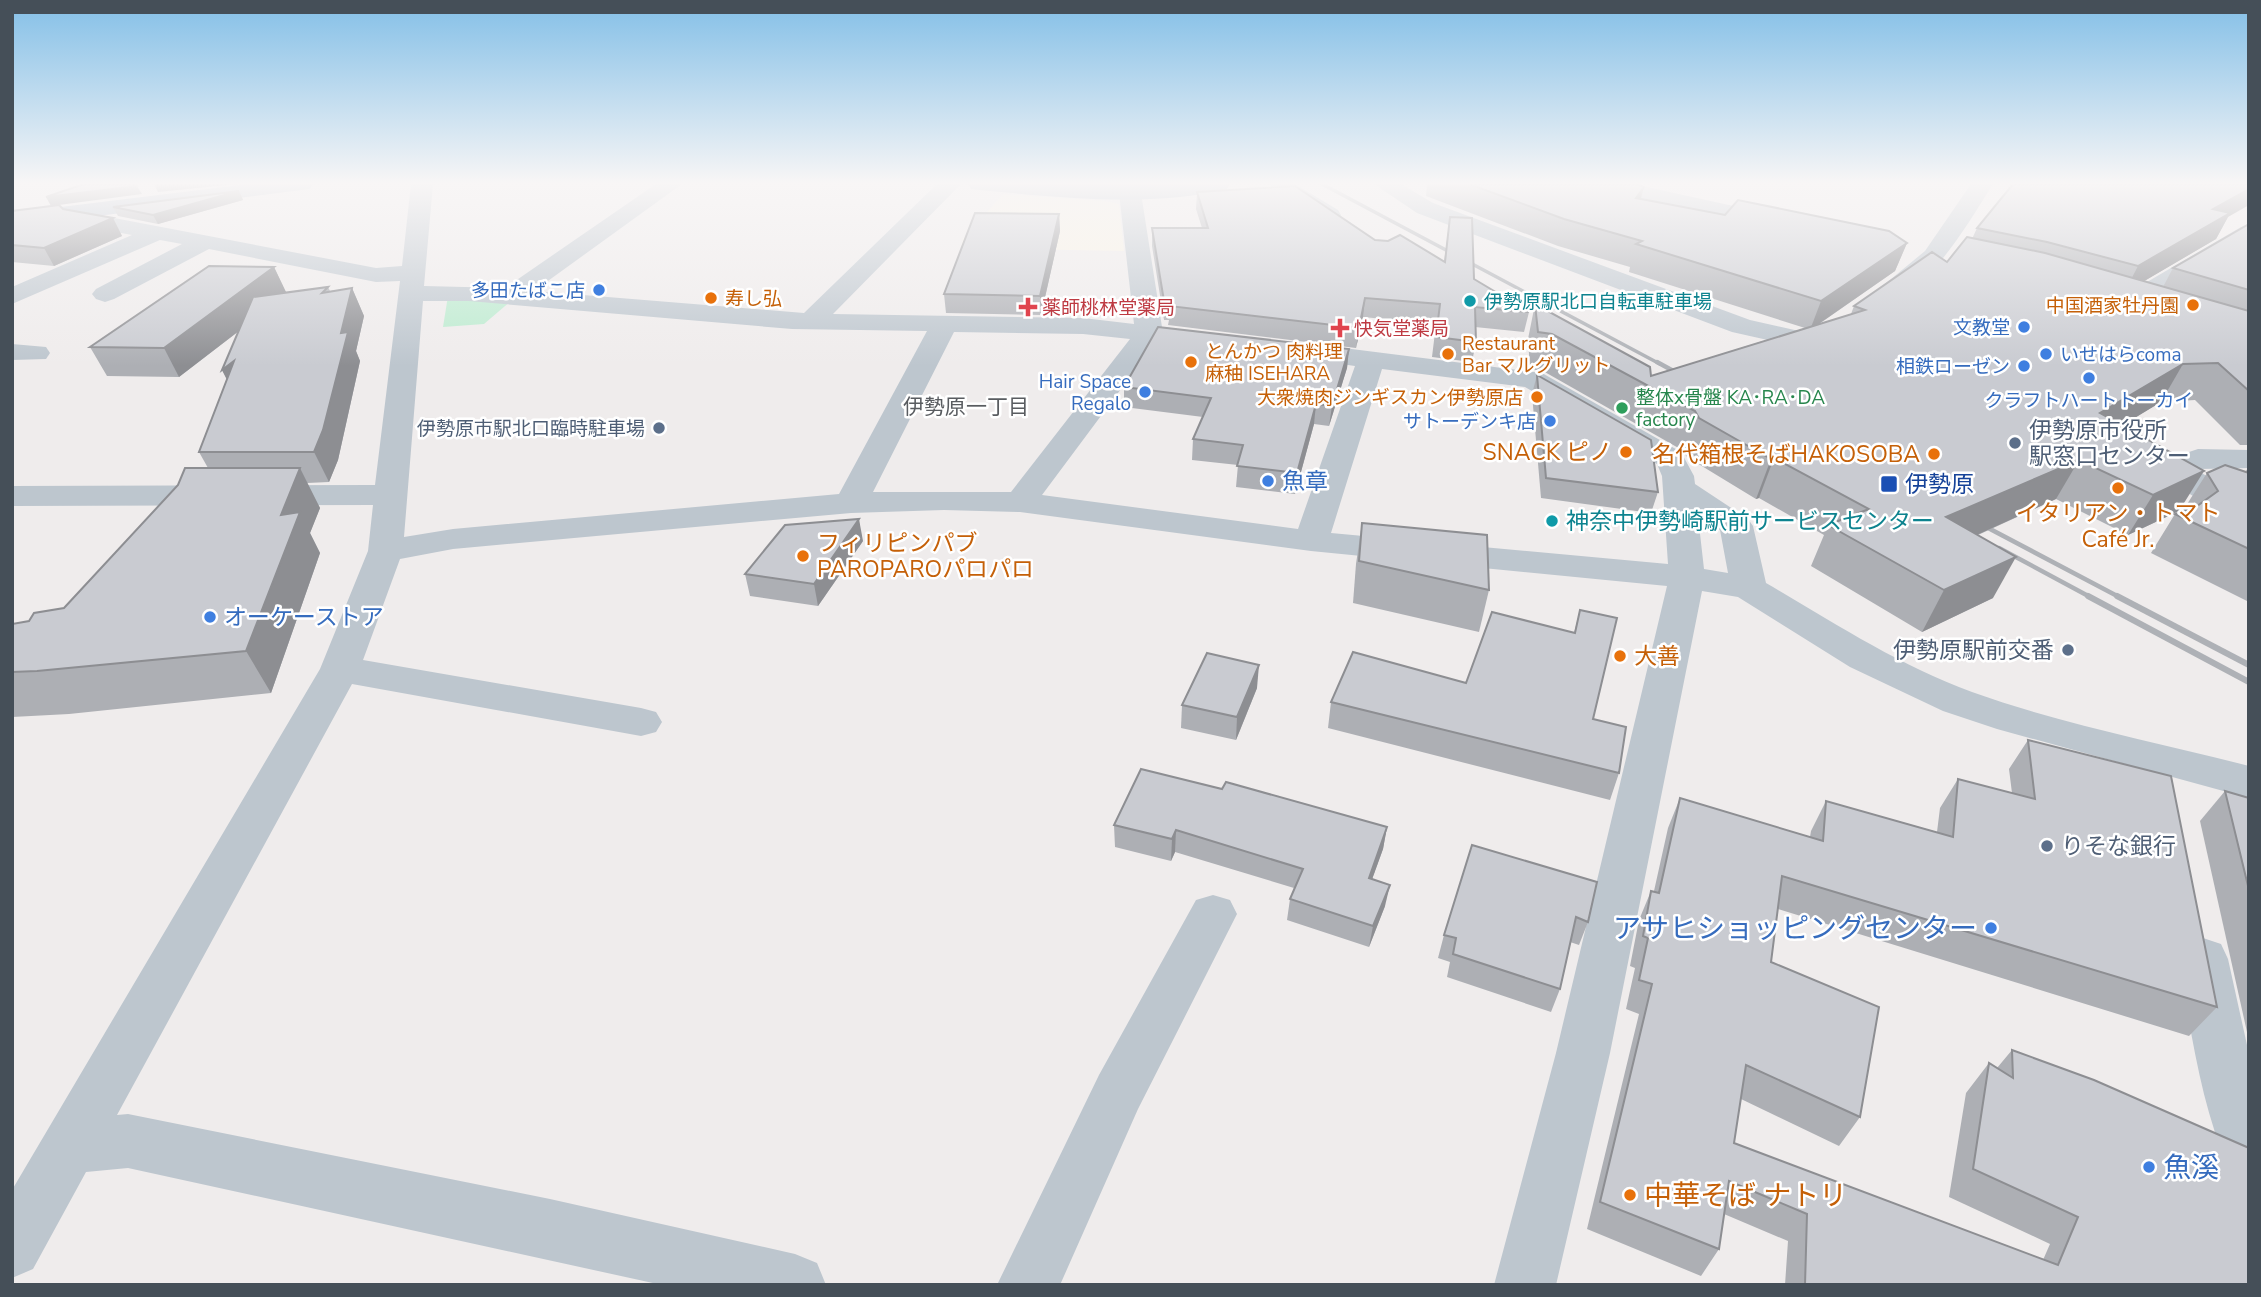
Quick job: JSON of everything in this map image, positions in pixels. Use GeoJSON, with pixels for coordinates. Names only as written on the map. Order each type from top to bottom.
{"type":"FeatureCollection","features":[{"type":"Feature","properties":{"kind":"street"},"geometry":{"type":"LineString","coordinates":[[12,296],[129,245]]}},
{"type":"Feature","properties":{"kind":"street"},"geometry":{"type":"LineString","coordinates":[[105,294],[199,245]]}},
{"type":"Feature","properties":{"kind":"street"},"geometry":{"type":"LineString","coordinates":[[224,245],[376,275],[442,292],[811,321],[1083,326],[1236,343]]}},
{"type":"Feature","properties":{"kind":"street"},"geometry":{"type":"LineString","coordinates":[[12,1248],[340,669],[385,551],[416,245]]}},
{"type":"Feature","properties":{"kind":"street"},"geometry":{"type":"LineString","coordinates":[[509,297],[584,245]]}},
{"type":"Feature","properties":{"kind":"street"},"geometry":{"type":"LineString","coordinates":[[811,321],[889,245]]}},
{"type":"Feature","properties":{"kind":"street"},"geometry":{"type":"LineString","coordinates":[[1020,502],[1149,333],[1138,245]]}},
{"type":"Feature","properties":{"kind":"street"},"geometry":{"type":"LineString","coordinates":[[1523,245],[1741,326],[1800,341],[1821,339],[1864,310],[1912,276],[1940,245]]}},
{"type":"Feature","properties":{"kind":"street"},"geometry":{"type":"LineString","coordinates":[[2151,313],[2116,302],[2231,245]]}},
{"type":"Feature","properties":{"kind":"street"},"geometry":{"type":"LineString","coordinates":[[850,503],[945,323]]}},
{"type":"Feature","properties":{"kind":"street"},"geometry":{"type":"LineString","coordinates":[[1276,348],[1532,379],[1670,459],[1678,476],[1687,576],[1583,1053],[1525,1285]]}},
{"type":"Feature","properties":{"kind":"street"},"geometry":{"type":"LineString","coordinates":[[1311,541],[1371,359]]}},
{"type":"Feature","properties":{"kind":"street"},"geometry":{"type":"LineString","coordinates":[[2198,458],[2249,480]]}},
{"type":"Feature","properties":{"kind":"street"},"geometry":{"type":"LineString","coordinates":[[2249,459],[2198,458],[2185,464],[2183,469],[2192,481],[2249,509]]}},
{"type":"Feature","properties":{"kind":"street"},"geometry":{"type":"LineString","coordinates":[[1679,488],[1737,526],[1749,587]]}},
{"type":"Feature","properties":{"kind":"street"},"geometry":{"type":"LineString","coordinates":[[12,496],[391,495]]}},
{"type":"Feature","properties":{"kind":"street"},"geometry":{"type":"LineString","coordinates":[[385,551],[453,540],[850,503],[944,499],[1020,502],[1311,541],[1687,576],[1749,587],[1864,658],[1899,677],[1957,701],[2012,719],[2249,782]]}},
{"type":"Feature","properties":{"kind":"street"},"geometry":{"type":"LineString","coordinates":[[340,669],[641,722]]}},
{"type":"Feature","properties":{"kind":"street"},"geometry":{"type":"LineString","coordinates":[[2163,758],[2172,807]]}},
{"type":"Feature","properties":{"kind":"street"},"geometry":{"type":"LineString","coordinates":[[2194,912],[2225,1069],[2249,1150]]}},
{"type":"Feature","properties":{"kind":"street"},"geometry":{"type":"LineString","coordinates":[[1028,1285],[1118,1093],[1213,914]]}},
{"type":"Feature","properties":{"kind":"street"},"geometry":{"type":"LineString","coordinates":[[70,1147],[128,1141],[550,1229],[795,1285]]}},
{"type":"Feature","properties":{"kind":"shaded area"},"geometry":{"type":"Polygon","coordinates":[[[962,245],[1123,245],[1124,251],[961,248],[962,245]]]}},
{"type":"Feature","properties":{"kind":"green space"},"geometry":{"type":"Polygon","coordinates":[[[448,296],[511,301],[484,324],[443,327],[448,296]]]}},
{"type":"Feature","properties":{"kind":"building"},"geometry":{"type":"Polygon","coordinates":[[[12,245],[52,245],[44,248],[12,245]]]}},
{"type":"Feature","properties":{"kind":"building"},"geometry":{"type":"Polygon","coordinates":[[[963,245],[1052,245],[1040,296],[944,294],[963,245]]]}},
{"type":"Feature","properties":{"kind":"building"},"geometry":{"type":"Polygon","coordinates":[[[1155,245],[1416,245],[1445,262],[1447,245],[1473,245],[1474,279],[1529,312],[1475,307],[1476,342],[1436,337],[1440,304],[1365,298],[1359,328],[1169,306],[1171,301],[1164,301],[1155,245]]]}},
{"type":"Feature","properties":{"kind":"building"},"geometry":{"type":"Polygon","coordinates":[[[1638,245],[1905,245],[1821,301],[1638,245]]]}},
{"type":"Feature","properties":{"kind":"building"},"geometry":{"type":"Polygon","coordinates":[[[1961,245],[2004,245],[2045,253],[2249,311],[2249,391],[2218,363],[2183,364],[2100,413],[2204,471],[2153,495],[2079,460],[1946,517],[2016,557],[1944,590],[1828,525],[1869,509],[1774,458],[1771,459],[1699,418],[1695,411],[1552,334],[1538,332],[1535,304],[1650,367],[1651,376],[1865,310],[1854,306],[1932,252],[1947,262],[1961,245]]]}},
{"type":"Feature","properties":{"kind":"building"},"geometry":{"type":"Polygon","coordinates":[[[2057,245],[2175,245],[2138,266],[2057,245]]]}},
{"type":"Feature","properties":{"kind":"building"},"geometry":{"type":"Polygon","coordinates":[[[2214,245],[2249,245],[2249,290],[2173,268],[2214,245]]]}},
{"type":"Feature","properties":{"kind":"building"},"geometry":{"type":"Polygon","coordinates":[[[209,266],[274,267],[164,348],[90,347],[209,266]]]}},
{"type":"Feature","properties":{"kind":"building"},"geometry":{"type":"Polygon","coordinates":[[[328,287],[322,293],[352,288],[341,333],[348,332],[323,430],[314,452],[199,452],[234,361],[222,370],[253,297],[328,287]]]}},
{"type":"Feature","properties":{"kind":"building"},"geometry":{"type":"Polygon","coordinates":[[[1158,327],[1349,349],[1332,406],[1316,404],[1297,473],[1237,466],[1243,445],[1193,439],[1211,398],[1124,387],[1158,327]]]}},
{"type":"Feature","properties":{"kind":"building"},"geometry":{"type":"Polygon","coordinates":[[[1537,375],[1651,440],[1658,492],[1546,478],[1537,375]]]}},
{"type":"Feature","properties":{"kind":"building"},"geometry":{"type":"Polygon","coordinates":[[[2225,465],[2249,473],[2249,549],[2175,514],[2197,506],[2218,491],[2207,473],[2225,465]]]}},
{"type":"Feature","properties":{"kind":"building"},"geometry":{"type":"Polygon","coordinates":[[[185,468],[300,468],[281,515],[300,512],[246,651],[12,672],[12,624],[29,621],[34,613],[64,608],[178,485],[185,468]]]}},
{"type":"Feature","properties":{"kind":"building"},"geometry":{"type":"Polygon","coordinates":[[[859,519],[814,584],[745,574],[785,525],[859,519]]]}},
{"type":"Feature","properties":{"kind":"building"},"geometry":{"type":"Polygon","coordinates":[[[1362,523],[1487,535],[1489,590],[1359,561],[1362,523]]]}},
{"type":"Feature","properties":{"kind":"building"},"geometry":{"type":"Polygon","coordinates":[[[1580,610],[1617,618],[1593,719],[1626,727],[1619,773],[1331,702],[1353,652],[1466,683],[1492,612],[1575,633],[1580,610]]]}},
{"type":"Feature","properties":{"kind":"building"},"geometry":{"type":"Polygon","coordinates":[[[1207,653],[1259,665],[1237,717],[1182,705],[1207,653]]]}},
{"type":"Feature","properties":{"kind":"building"},"geometry":{"type":"Polygon","coordinates":[[[2028,740],[2171,776],[2217,1007],[1782,876],[1771,962],[1879,1007],[1860,1117],[1746,1065],[1734,1143],[2058,1265],[2078,1217],[1973,1169],[1989,1063],[2013,1078],[2012,1050],[2094,1080],[2249,1148],[2249,1285],[1805,1285],[1807,1214],[1729,1181],[1719,1249],[1600,1202],[1652,984],[1639,980],[1648,938],[1643,936],[1651,891],[1659,893],[1680,798],[1823,841],[1826,801],[1953,837],[1958,779],[2035,799],[2028,740]]]}},
{"type":"Feature","properties":{"kind":"building"},"geometry":{"type":"Polygon","coordinates":[[[1141,769],[1222,789],[1226,782],[1387,827],[1369,878],[1390,885],[1373,926],[1290,899],[1303,869],[1176,830],[1172,839],[1114,825],[1141,769]]]}},
{"type":"Feature","properties":{"kind":"building"},"geometry":{"type":"Polygon","coordinates":[[[2225,791],[2249,798],[2249,890],[2225,791]]]}},
{"type":"Feature","properties":{"kind":"building"},"geometry":{"type":"Polygon","coordinates":[[[1472,845],[1597,882],[1588,922],[1576,917],[1560,989],[1453,954],[1456,938],[1444,935],[1472,845]]]}},
{"type":"Feature","properties":{"kind":"railway"},"geometry":{"type":"LineString","coordinates":[[1436,245],[1660,364]]}},
{"type":"Feature","properties":{"kind":"railway"},"geometry":{"type":"LineString","coordinates":[[1657,362],[1688,379]]}},
{"type":"Feature","properties":{"kind":"railway"},"geometry":{"type":"LineString","coordinates":[[1973,520],[2121,598]]}},
{"type":"Feature","properties":{"kind":"railway"},"geometry":{"type":"LineString","coordinates":[[1999,548],[2092,598]]}},
{"type":"Feature","properties":{"kind":"railway"},"geometry":{"type":"LineString","coordinates":[[2088,596],[2249,682]]}},
{"type":"Feature","properties":{"kind":"railway"},"geometry":{"type":"LineString","coordinates":[[2117,596],[2249,665]]}},
{"type":"Feature","properties":{"kind":"place","name":"多田たばこ店"},"geometry":{"type":"Point","coordinates":[599,290]}},
{"type":"Feature","properties":{"kind":"place","name":"寿し弘"},"geometry":{"type":"Point","coordinates":[711,298]}},
{"type":"Feature","properties":{"kind":"place","name":"伊勢原駅北口自転車駐車場"},"geometry":{"type":"Point","coordinates":[1470,301]}},
{"type":"Feature","properties":{"kind":"place","name":"中国酒家牡丹園"},"geometry":{"type":"Point","coordinates":[2193,305]}},
{"type":"Feature","properties":{"kind":"place","name":"薬師桃林堂薬局"},"geometry":{"type":"Point","coordinates":[1028,307]}},
{"type":"Feature","properties":{"kind":"place","name":"文教堂"},"geometry":{"type":"Point","coordinates":[2024,327]}},
{"type":"Feature","properties":{"kind":"place","name":"快気堂薬局"},"geometry":{"type":"Point","coordinates":[1340,328]}},
{"type":"Feature","properties":{"kind":"place","name":"Restaurant Bar マルグリット"},"geometry":{"type":"Point","coordinates":[1448,354]}},
{"type":"Feature","properties":{"kind":"place","name":"いせはらcoma"},"geometry":{"type":"Point","coordinates":[2046,354]}},
{"type":"Feature","properties":{"kind":"place","name":"とんかつ 肉料理 麻秞 ISEHARA"},"geometry":{"type":"Point","coordinates":[1191,362]}},
{"type":"Feature","properties":{"kind":"place","name":"相鉄ローゼン"},"geometry":{"type":"Point","coordinates":[2024,366]}},
{"type":"Feature","properties":{"kind":"place","name":"クラフトハートトーカイ"},"geometry":{"type":"Point","coordinates":[2089,378]}},
{"type":"Feature","properties":{"kind":"place","name":"Hair Space Regalo"},"geometry":{"type":"Point","coordinates":[1145,392]}},
{"type":"Feature","properties":{"kind":"place","name":"大衆焼肉ジンギスカン伊勢原店"},"geometry":{"type":"Point","coordinates":[1537,397]}},
{"type":"Feature","properties":{"kind":"place","name":"整体x骨盤 KA･RA･DA factory"},"geometry":{"type":"Point","coordinates":[1622,408]}},
{"type":"Feature","properties":{"kind":"place","name":"サトーデンキ店"},"geometry":{"type":"Point","coordinates":[1550,421]}},
{"type":"Feature","properties":{"kind":"place","name":"伊勢原市駅北口臨時駐車場"},"geometry":{"type":"Point","coordinates":[659,428]}},
{"type":"Feature","properties":{"kind":"place","name":"伊勢原市役所 駅窓口センター"},"geometry":{"type":"Point","coordinates":[2015,443]}},
{"type":"Feature","properties":{"kind":"place","name":"SNACK ピノ"},"geometry":{"type":"Point","coordinates":[1626,452]}},
{"type":"Feature","properties":{"kind":"place","name":"名代箱根そばHAKOSOBA"},"geometry":{"type":"Point","coordinates":[1934,454]}},
{"type":"Feature","properties":{"kind":"place","name":"魚章"},"geometry":{"type":"Point","coordinates":[1268,481]}},
{"type":"Feature","properties":{"kind":"place","name":"伊勢原"},"geometry":{"type":"Point","coordinates":[1889,484]}},
{"type":"Feature","properties":{"kind":"place","name":"イタリアン・トマト Café Jr."},"geometry":{"type":"Point","coordinates":[2118,488]}},
{"type":"Feature","properties":{"kind":"place","name":"神奈中伊勢崎駅前サービスセンター"},"geometry":{"type":"Point","coordinates":[1552,521]}},
{"type":"Feature","properties":{"kind":"place","name":"フィリピンパブ PAROPAROパロパロ"},"geometry":{"type":"Point","coordinates":[803,556]}},
{"type":"Feature","properties":{"kind":"place","name":"オーケーストア"},"geometry":{"type":"Point","coordinates":[210,617]}},
{"type":"Feature","properties":{"kind":"place","name":"伊勢原駅前交番"},"geometry":{"type":"Point","coordinates":[2068,650]}},
{"type":"Feature","properties":{"kind":"place","name":"大善"},"geometry":{"type":"Point","coordinates":[1620,656]}},
{"type":"Feature","properties":{"kind":"place","name":"りそな銀行"},"geometry":{"type":"Point","coordinates":[2047,846]}},
{"type":"Feature","properties":{"kind":"place","name":"アサヒショッピングセンター"},"geometry":{"type":"Point","coordinates":[1991,928]}},
{"type":"Feature","properties":{"kind":"place","name":"魚溪"},"geometry":{"type":"Point","coordinates":[2149,1167]}},
{"type":"Feature","properties":{"kind":"place","name":"中華そば ナトリ"},"geometry":{"type":"Point","coordinates":[1630,1195]}},
{"type":"Feature","properties":{"kind":"district","name":"伊勢原一丁目"},"geometry":{"type":"Point","coordinates":[966,407]}}]}
